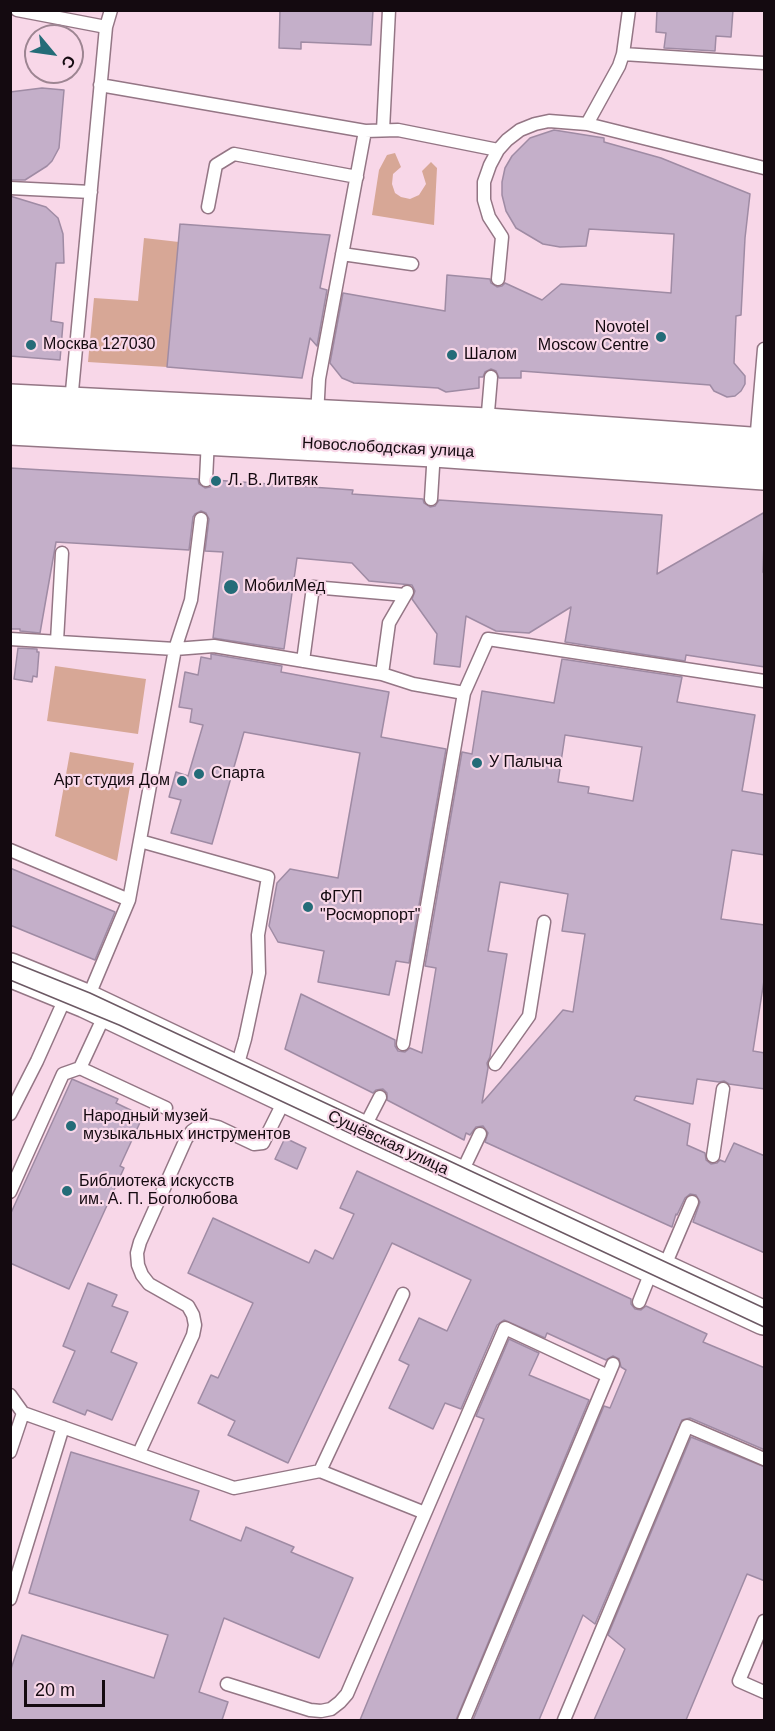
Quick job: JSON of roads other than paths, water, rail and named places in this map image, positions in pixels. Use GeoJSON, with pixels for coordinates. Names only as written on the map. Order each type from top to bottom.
{"type":"FeatureCollection","features":[{"type":"Feature","properties":{"kind":"main road","name":"Новослободская улица"},"geometry":{"type":"LineString","coordinates":[[10,401],[487,425],[762,454]]}},
{"type":"Feature","properties":{"kind":"main road","name":"Новослободская улица"},"geometry":{"type":"LineString","coordinates":[[10,428],[434,450],[762,454]]}},
{"type":"Feature","properties":{"kind":"main road","name":"Сущёвская улица"},"geometry":{"type":"LineString","coordinates":[[10,970],[87,1002],[765,1318]]}},
{"type":"Feature","properties":{"kind":"lane"},"geometry":{"type":"LineString","coordinates":[[17,10],[106,27]]}},
{"type":"Feature","properties":{"kind":"lane"},"geometry":{"type":"LineString","coordinates":[[71,404],[100,85],[106,27],[111,10]]}},
{"type":"Feature","properties":{"kind":"lane"},"geometry":{"type":"LineString","coordinates":[[383,130],[389,10]]}},
{"type":"Feature","properties":{"kind":"lane"},"geometry":{"type":"LineString","coordinates":[[587,124],[619,66],[623,54],[628,10]]}},
{"type":"Feature","properties":{"kind":"lane"},"geometry":{"type":"LineString","coordinates":[[623,54],[765,63]]}},
{"type":"Feature","properties":{"kind":"lane"},"geometry":{"type":"LineString","coordinates":[[100,85],[365,131],[398,130],[498,150]]}},
{"type":"Feature","properties":{"kind":"lane"},"geometry":{"type":"LineString","coordinates":[[498,279],[502,237],[489,217],[484,200],[484,182],[489,165],[498,150],[520,130],[549,121],[587,124],[765,168]]}},
{"type":"Feature","properties":{"kind":"lane"},"geometry":{"type":"LineString","coordinates":[[317,416],[319,379],[365,131]]}},
{"type":"Feature","properties":{"kind":"lane"},"geometry":{"type":"LineString","coordinates":[[208,207],[216,165],[234,154],[357,177]]}},
{"type":"Feature","properties":{"kind":"lane"},"geometry":{"type":"LineString","coordinates":[[10,188],[91,192]]}},
{"type":"Feature","properties":{"kind":"lane"},"geometry":{"type":"LineString","coordinates":[[342,254],[412,264]]}},
{"type":"Feature","properties":{"kind":"lane"},"geometry":{"type":"LineString","coordinates":[[762,454],[765,349]]}},
{"type":"Feature","properties":{"kind":"lane"},"geometry":{"type":"LineString","coordinates":[[487,425],[491,377]]}},
{"type":"Feature","properties":{"kind":"lane"},"geometry":{"type":"LineString","coordinates":[[206,480],[208,438]]}},
{"type":"Feature","properties":{"kind":"lane"},"geometry":{"type":"LineString","coordinates":[[431,499],[434,450]]}},
{"type":"Feature","properties":{"kind":"lane"},"geometry":{"type":"LineString","coordinates":[[80,1068],[87,1002],[129,900],[175,649],[191,600],[201,519]]}},
{"type":"Feature","properties":{"kind":"lane"},"geometry":{"type":"LineString","coordinates":[[57,641],[62,553]]}},
{"type":"Feature","properties":{"kind":"lane"},"geometry":{"type":"LineString","coordinates":[[303,661],[313,587],[406,593],[389,623],[382,674]]}},
{"type":"Feature","properties":{"kind":"lane"},"geometry":{"type":"LineString","coordinates":[[10,639],[175,649],[214,646],[382,674],[413,684],[464,693]]}},
{"type":"Feature","properties":{"kind":"lane"},"geometry":{"type":"LineString","coordinates":[[403,1044],[464,693],[488,639],[765,681]]}},
{"type":"Feature","properties":{"kind":"lane"},"geometry":{"type":"LineString","coordinates":[[140,841],[268,877],[258,935],[259,973],[245,1039],[235,1071]]}},
{"type":"Feature","properties":{"kind":"lane"},"geometry":{"type":"LineString","coordinates":[[10,850],[129,900]]}},
{"type":"Feature","properties":{"kind":"lane"},"geometry":{"type":"LineString","coordinates":[[495,1064],[529,1016],[544,922]]}},
{"type":"Feature","properties":{"kind":"lane"},"geometry":{"type":"LineString","coordinates":[[10,1114],[37,1061],[87,1002]]}},
{"type":"Feature","properties":{"kind":"lane"},"geometry":{"type":"LineString","coordinates":[[10,1192],[63,1074],[80,1068],[166,1108]]}},
{"type":"Feature","properties":{"kind":"lane"},"geometry":{"type":"LineString","coordinates":[[712,1156],[723,1089]]}},
{"type":"Feature","properties":{"kind":"lane"},"geometry":{"type":"LineString","coordinates":[[139,1453],[193,1335],[195,1325],[194,1315],[188,1306],[149,1284],[142,1275],[137,1253],[140,1242],[186,1139],[192,1131],[200,1126],[209,1125],[254,1144],[263,1143],[287,1095]]}},
{"type":"Feature","properties":{"kind":"lane"},"geometry":{"type":"LineString","coordinates":[[362,1132],[380,1096]]}},
{"type":"Feature","properties":{"kind":"lane"},"geometry":{"type":"LineString","coordinates":[[459,1177],[480,1134]]}},
{"type":"Feature","properties":{"kind":"lane"},"geometry":{"type":"LineString","coordinates":[[639,1302],[692,1202]]}},
{"type":"Feature","properties":{"kind":"lane"},"geometry":{"type":"LineString","coordinates":[[320,1471],[404,1294]]}},
{"type":"Feature","properties":{"kind":"lane"},"geometry":{"type":"LineString","coordinates":[[226,1683],[321,1712],[331,1709],[340,1702],[346,1694],[505,1328],[608,1376]]}},
{"type":"Feature","properties":{"kind":"lane"},"geometry":{"type":"LineString","coordinates":[[464,1720],[613,1364]]}},
{"type":"Feature","properties":{"kind":"lane"},"geometry":{"type":"LineString","coordinates":[[10,1395],[23,1413],[234,1488],[320,1471],[425,1513]]}},
{"type":"Feature","properties":{"kind":"lane"},"geometry":{"type":"LineString","coordinates":[[10,1452],[23,1413]]}},
{"type":"Feature","properties":{"kind":"lane"},"geometry":{"type":"LineString","coordinates":[[564,1720],[687,1426],[765,1459]]}},
{"type":"Feature","properties":{"kind":"lane"},"geometry":{"type":"LineString","coordinates":[[10,1599],[63,1427]]}},
{"type":"Feature","properties":{"kind":"lane"},"geometry":{"type":"LineString","coordinates":[[765,1621],[739,1682],[765,1692]]}},
{"type":"Feature","properties":{"kind":"tram line"},"geometry":{"type":"LineString","coordinates":[[10,961],[90,993],[764,1308]]}},
{"type":"Feature","properties":{"kind":"tram line"},"geometry":{"type":"LineString","coordinates":[[10,980],[119,1025],[764,1327]]}},
{"type":"Feature","properties":{"kind":"place","name":"Novotel Moscow Centre"},"geometry":{"type":"Point","coordinates":[661,337]}},
{"type":"Feature","properties":{"kind":"place","name":"Москва 127030"},"geometry":{"type":"Point","coordinates":[31,345]}},
{"type":"Feature","properties":{"kind":"place","name":"Шалом"},"geometry":{"type":"Point","coordinates":[452,355]}},
{"type":"Feature","properties":{"kind":"place","name":"Л. В. Литвяк"},"geometry":{"type":"Point","coordinates":[216,481]}},
{"type":"Feature","properties":{"kind":"place","name":"МобилМед"},"geometry":{"type":"Point","coordinates":[231,587]}},
{"type":"Feature","properties":{"kind":"place","name":"У Палыча"},"geometry":{"type":"Point","coordinates":[477,763]}},
{"type":"Feature","properties":{"kind":"place","name":"Спарта"},"geometry":{"type":"Point","coordinates":[199,774]}},
{"type":"Feature","properties":{"kind":"place","name":"Арт студия Дом"},"geometry":{"type":"Point","coordinates":[182,781]}},
{"type":"Feature","properties":{"kind":"place","name":"ФГУП \"Росморпорт\""},"geometry":{"type":"Point","coordinates":[308,907]}},
{"type":"Feature","properties":{"kind":"place","name":"Народный музей музыкальных инструментов"},"geometry":{"type":"Point","coordinates":[71,1126]}},
{"type":"Feature","properties":{"kind":"place","name":"Библиотека искусств им. А. П. Боголюбова"},"geometry":{"type":"Point","coordinates":[67,1191]}}]}
